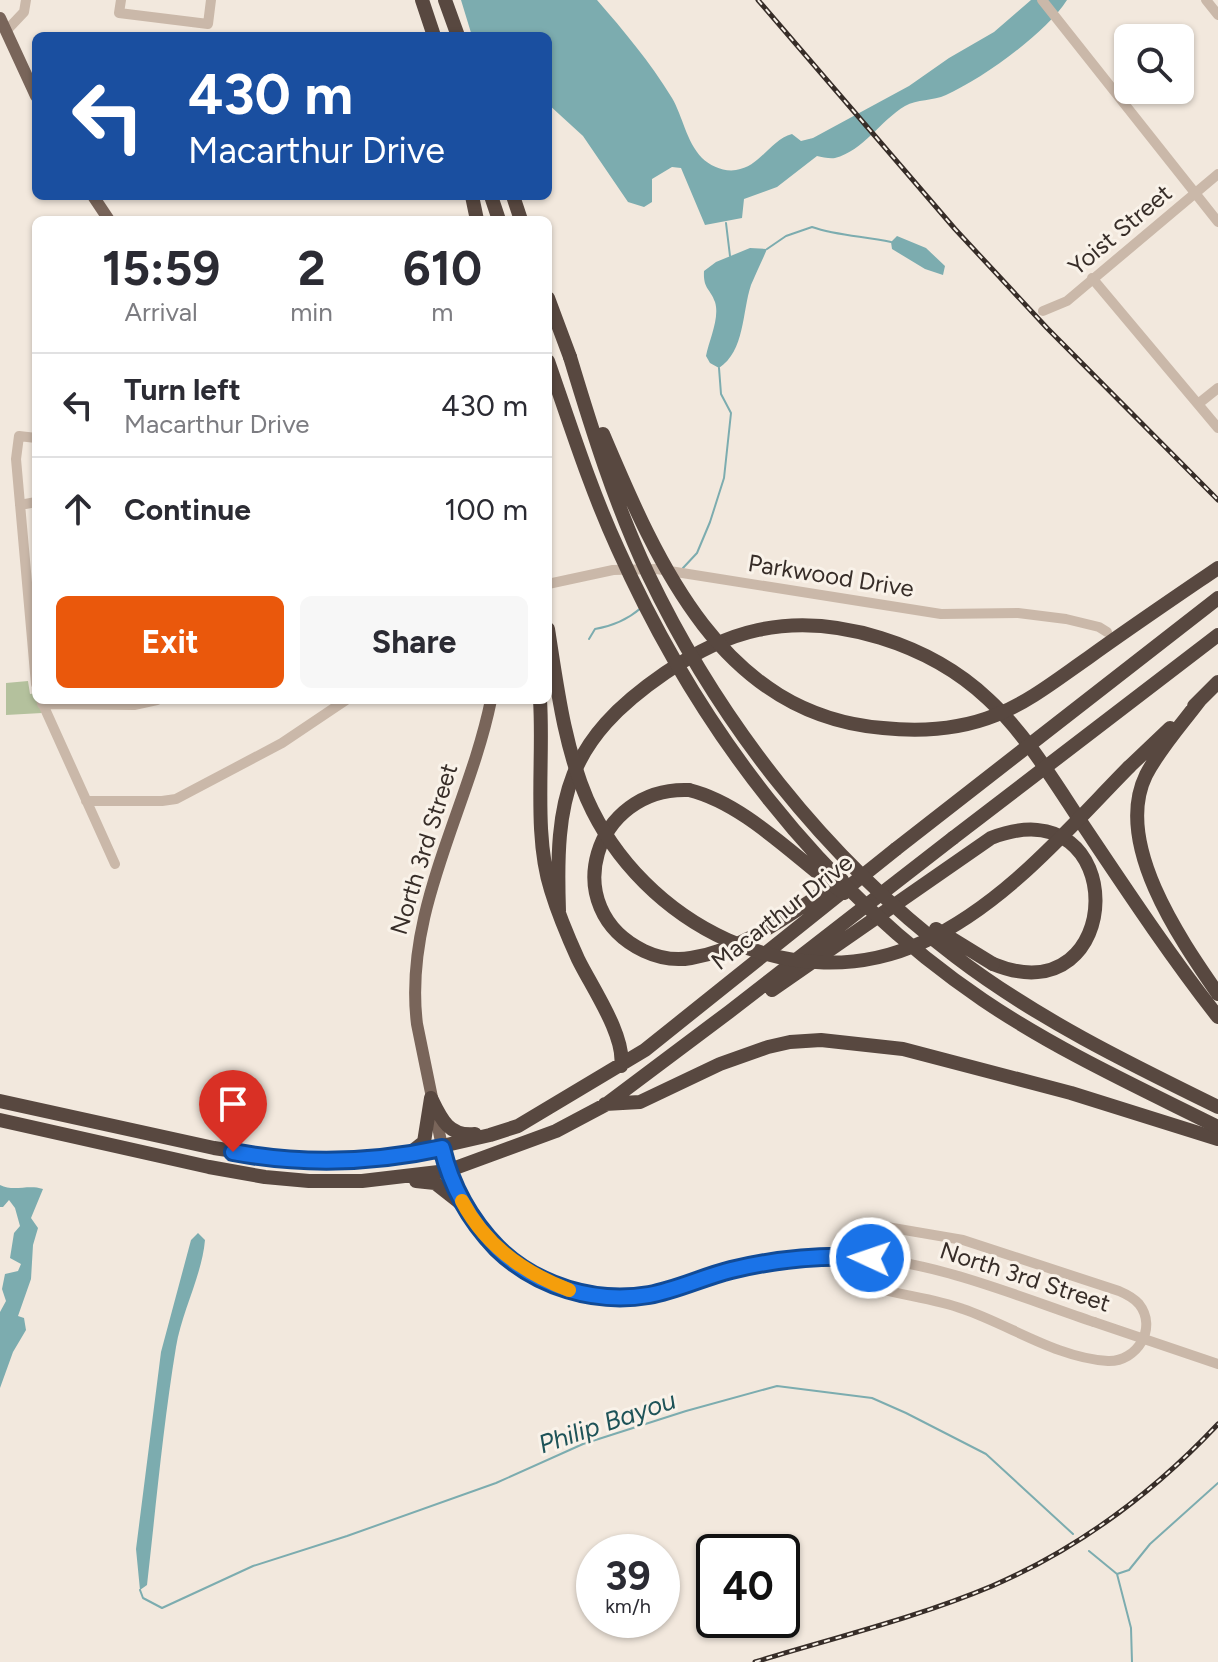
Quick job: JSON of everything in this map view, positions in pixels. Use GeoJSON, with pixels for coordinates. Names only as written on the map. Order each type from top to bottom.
{"type":"FeatureCollection","features":[{"type":"Feature","properties":{"kind":"highway"},"geometry":{"type":"LineString","coordinates":[[422,0],[433,32]]}},
{"type":"Feature","properties":{"kind":"highway"},"geometry":{"type":"LineString","coordinates":[[445,0],[457,32]]}},
{"type":"Feature","properties":{"kind":"highway"},"geometry":{"type":"LineString","coordinates":[[552,309],[619,505],[647,572],[688,650],[756,754],[823,834],[881,896],[955,957],[1082,1038],[1218,1107]]}},
{"type":"Feature","properties":{"kind":"highway"},"geometry":{"type":"LineString","coordinates":[[570,357],[641,523],[695,614],[740,667],[775,692],[824,716],[872,727],[922,730],[948,729],[997,715],[1052,683],[1218,568]]}},
{"type":"Feature","properties":{"kind":"highway"},"geometry":{"type":"LineString","coordinates":[[552,372],[616,546],[681,675],[763,795],[875,914]]}},
{"type":"Feature","properties":{"kind":"highway","name":"Macarthur Drive"},"geometry":{"type":"LineString","coordinates":[[0,1101],[249,1155],[326,1161],[405,1155],[442,1148],[518,1126],[645,1050],[1218,598]]}},
{"type":"Feature","properties":{"kind":"highway"},"geometry":{"type":"LineString","coordinates":[[559,911],[557,844],[571,775],[599,732],[629,701],[680,662],[757,630],[792,626],[843,630],[869,636],[925,657],[969,682],[989,699],[1057,785],[1178,965],[1218,1017]]}},
{"type":"Feature","properties":{"kind":"highway","name":"Macarthur Drive"},"geometry":{"type":"LineString","coordinates":[[332,1181],[391,1179],[447,1171],[556,1131],[605,1105],[1218,635]]}},
{"type":"Feature","properties":{"kind":"highway"},"geometry":{"type":"LineString","coordinates":[[552,655],[561,712],[587,799],[614,848],[650,889],[709,933],[794,961],[823,963],[867,959],[922,942],[952,926],[1027,870],[1218,682]]}},
{"type":"Feature","properties":{"kind":"highway"},"geometry":{"type":"LineString","coordinates":[[1200,700],[1146,775],[1137,801],[1136,825],[1141,851],[1166,909],[1218,994]]}},
{"type":"Feature","properties":{"kind":"highway"},"geometry":{"type":"LineString","coordinates":[[540,704],[544,852],[550,889],[577,957],[616,1034],[622,1054],[621,1066]]}},
{"type":"Feature","properties":{"kind":"highway"},"geometry":{"type":"LineString","coordinates":[[896,850],[874,859],[743,943],[694,958],[660,958],[627,942],[610,925],[599,903],[595,866],[597,852],[608,828],[628,807],[652,794],[689,790],[716,798],[740,813],[875,914],[934,964],[1013,1019],[1088,1064],[1218,1127]]}},
{"type":"Feature","properties":{"kind":"highway"},"geometry":{"type":"LineString","coordinates":[[729,1012],[758,1000],[991,838],[1010,831],[1024,829],[1058,835],[1074,844],[1091,868],[1097,898],[1094,922],[1085,943],[1061,965],[1047,971],[1016,972],[993,964],[881,896]]}},
{"type":"Feature","properties":{"kind":"highway"},"geometry":{"type":"LineString","coordinates":[[605,1105],[640,1102],[745,1053],[790,1042],[821,1040],[890,1047],[1028,1081],[1218,1139]]}},
{"type":"Feature","properties":{"kind":"highway"},"geometry":{"type":"LineString","coordinates":[[431,1098],[446,1125],[459,1134],[518,1126]]}},
{"type":"Feature","properties":{"kind":"highway"},"geometry":{"type":"LineString","coordinates":[[405,1155],[420,1148],[424,1142],[431,1098]]}},
{"type":"Feature","properties":{"kind":"highway"},"geometry":{"type":"LineString","coordinates":[[0,1120],[238,1173],[332,1181],[426,1182],[442,1187],[463,1205]]}},
{"type":"Feature","properties":{"kind":"main road"},"geometry":{"type":"LineString","coordinates":[[0,18],[32,87]]}},
{"type":"Feature","properties":{"kind":"main road","name":"North 3rd Street"},"geometry":{"type":"LineString","coordinates":[[447,1171],[414,1001],[416,958],[422,926],[490,704]]}},
{"type":"Feature","properties":{"kind":"street"},"geometry":{"type":"LineString","coordinates":[[6,31],[24,12],[26,0]]}},
{"type":"Feature","properties":{"kind":"street"},"geometry":{"type":"LineString","coordinates":[[121,0],[119,13],[208,24],[211,0]]}},
{"type":"Feature","properties":{"kind":"street"},"geometry":{"type":"LineString","coordinates":[[1042,0],[1218,222]]}},
{"type":"Feature","properties":{"kind":"street"},"geometry":{"type":"LineString","coordinates":[[1206,0],[1218,15]]}},
{"type":"Feature","properties":{"kind":"street","name":"Yoist Street"},"geometry":{"type":"LineString","coordinates":[[1043,311],[1067,301],[1218,174]]}},
{"type":"Feature","properties":{"kind":"street"},"geometry":{"type":"LineString","coordinates":[[1092,278],[1218,428]]}},
{"type":"Feature","properties":{"kind":"street"},"geometry":{"type":"LineString","coordinates":[[1198,404],[1218,388]]}},
{"type":"Feature","properties":{"kind":"street"},"geometry":{"type":"LineString","coordinates":[[32,438],[19,436],[16,459],[32,600]]}},
{"type":"Feature","properties":{"kind":"street"},"geometry":{"type":"LineString","coordinates":[[20,505],[32,503]]}},
{"type":"Feature","properties":{"kind":"street","name":"Parkwood Drive"},"geometry":{"type":"LineString","coordinates":[[552,583],[604,571],[657,569],[941,614],[1018,613],[1066,619],[1107,632]]}},
{"type":"Feature","properties":{"kind":"street"},"geometry":{"type":"LineString","coordinates":[[43,704],[115,864]]}},
{"type":"Feature","properties":{"kind":"street"},"geometry":{"type":"LineString","coordinates":[[103,704],[139,704]]}},
{"type":"Feature","properties":{"kind":"street"},"geometry":{"type":"LineString","coordinates":[[86,801],[176,799],[282,743],[337,704]]}},
{"type":"Feature","properties":{"kind":"street","name":"North 3rd Street"},"geometry":{"type":"LineString","coordinates":[[447,1171],[463,1205],[489,1239],[523,1269],[571,1291],[602,1297],[650,1295],[728,1271],[776,1261],[827,1256],[870,1258],[950,1274],[1218,1364]]}},
{"type":"Feature","properties":{"kind":"street"},"geometry":{"type":"LineString","coordinates":[[887,1227],[963,1240],[1119,1291],[1139,1304],[1144,1313],[1145,1332],[1138,1348],[1125,1358],[1105,1361],[1040,1342],[939,1300],[873,1287],[868,1274],[870,1258],[876,1232],[887,1227]]}},
{"type":"Feature","properties":{"kind":"green space"},"geometry":{"type":"Polygon","coordinates":[[[28,681],[32,704],[39,704],[42,713],[6,715],[6,683],[28,681]]]}},
{"type":"Feature","properties":{"kind":"water"},"geometry":{"type":"Polygon","coordinates":[[[461,0],[597,0],[664,85],[697,151],[713,166],[731,170],[752,164],[784,137],[792,134],[801,141],[813,138],[909,86],[994,32],[1031,0],[1067,0],[1029,40],[977,78],[946,95],[905,106],[854,149],[833,158],[817,156],[777,187],[744,199],[742,218],[705,225],[681,168],[672,167],[652,179],[652,202],[644,207],[628,202],[583,136],[552,108],[552,32],[471,32],[461,0]]]}},
{"type":"Feature","properties":{"kind":"water"},"geometry":{"type":"Polygon","coordinates":[[[897,236],[926,248],[945,266],[943,275],[925,269],[892,249],[891,242],[897,236]]]}},
{"type":"Feature","properties":{"kind":"water"},"geometry":{"type":"Polygon","coordinates":[[[750,248],[767,249],[751,285],[734,352],[719,368],[710,363],[706,356],[716,308],[706,285],[704,271],[716,262],[750,248]]]}},
{"type":"Feature","properties":{"kind":"water"},"geometry":{"type":"Polygon","coordinates":[[[0,1185],[43,1189],[31,1218],[38,1228],[33,1245],[31,1279],[18,1316],[24,1318],[26,1330],[13,1352],[0,1388],[0,1312],[6,1301],[2,1289],[5,1274],[18,1271],[21,1264],[10,1258],[14,1233],[20,1226],[15,1208],[9,1200],[0,1207],[0,1185]]]}},
{"type":"Feature","properties":{"kind":"water"},"geometry":{"type":"Polygon","coordinates":[[[198,1233],[205,1240],[203,1253],[176,1347],[147,1585],[140,1590],[136,1549],[161,1352],[191,1240],[198,1233]]]}},
{"type":"Feature","properties":{"kind":"waterway","name":"Philip Bayou"},"geometry":{"type":"LineString","coordinates":[[726,223],[730,256]]}},
{"type":"Feature","properties":{"kind":"waterway"},"geometry":{"type":"LineString","coordinates":[[767,249],[786,236],[812,227],[891,242]]}},
{"type":"Feature","properties":{"kind":"waterway","name":"Philip Bayou"},"geometry":{"type":"LineString","coordinates":[[683,568],[697,553],[724,478],[731,413],[721,394],[719,368]]}},
{"type":"Feature","properties":{"kind":"waterway","name":"Philip Bayou"},"geometry":{"type":"LineString","coordinates":[[589,639],[595,629],[620,622],[641,608]]}},
{"type":"Feature","properties":{"kind":"waterway","name":"Philip Bayou"},"geometry":{"type":"LineString","coordinates":[[140,1590],[143,1598],[162,1608],[253,1566],[496,1483],[583,1444],[777,1386],[872,1398],[906,1413],[986,1454],[1073,1534]]}},
{"type":"Feature","properties":{"kind":"waterway"},"geometry":{"type":"LineString","coordinates":[[1117,1574],[1129,1570],[1150,1544],[1218,1483]]}},
{"type":"Feature","properties":{"kind":"waterway","name":"Philip Bayou"},"geometry":{"type":"LineString","coordinates":[[1089,1551],[1117,1574],[1131,1628],[1132,1662]]}},
{"type":"Feature","properties":{"kind":"railway"},"geometry":{"type":"LineString","coordinates":[[758,0],[955,229],[1047,328],[1218,500]]}},
{"type":"Feature","properties":{"kind":"railway"},"geometry":{"type":"LineString","coordinates":[[755,1662],[934,1608],[1024,1571],[1055,1555],[1113,1517],[1168,1473],[1218,1424]]}},
{"type":"Feature","properties":{"kind":"slow traffic"},"geometry":{"type":"LineString","coordinates":[[462,1201],[489,1239],[505,1255],[523,1269],[569,1290]]}},
{"type":"Feature","properties":{"kind":"route"},"geometry":{"type":"LineString","coordinates":[[233,1152],[285,1159],[336,1161],[394,1157],[442,1148],[447,1171],[463,1205],[505,1255],[540,1278],[571,1291],[602,1297],[650,1295],[728,1271],[776,1261],[827,1256],[870,1258]]}}]}
